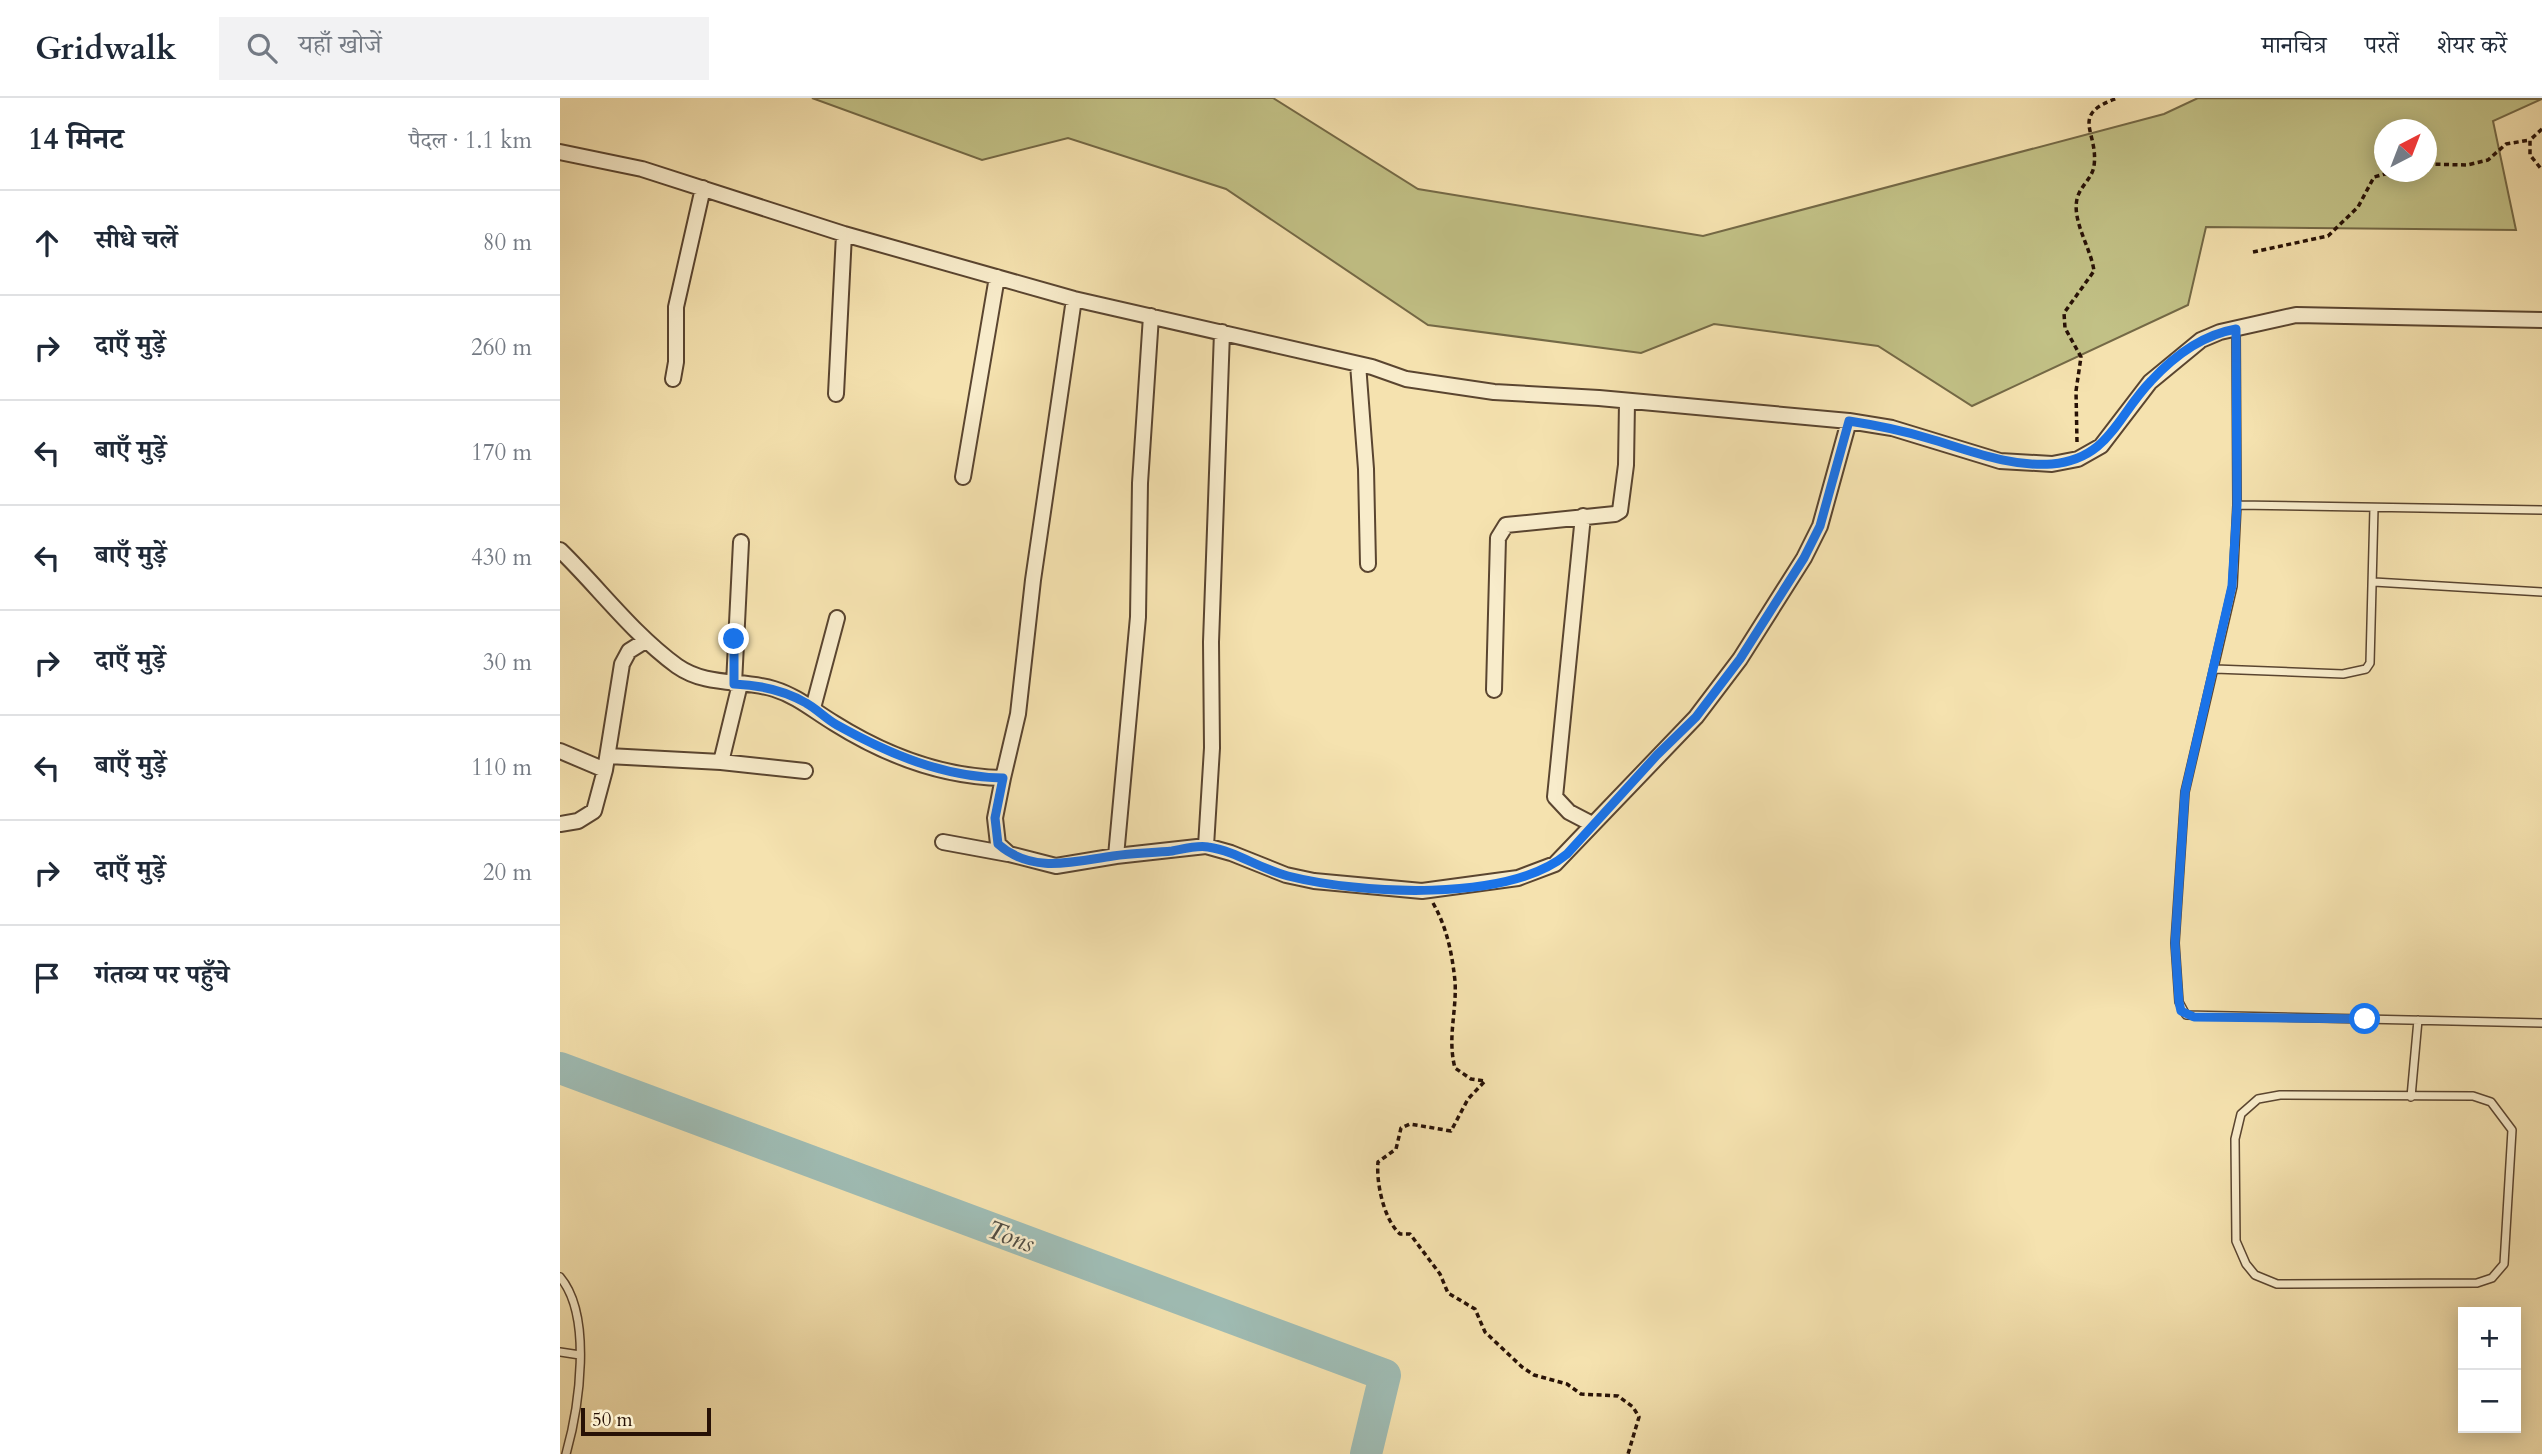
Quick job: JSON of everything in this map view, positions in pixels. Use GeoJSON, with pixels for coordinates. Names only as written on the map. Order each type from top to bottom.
{"type":"FeatureCollection","features":[{"type":"Feature","properties":{"kind":"street"},"geometry":{"type":"LineString","coordinates":[[560,152],[642,169],[844,234],[1073,299],[1222,332],[1260,344],[1358,365],[1406,379],[1494,393],[1849,421],[1892,428],[2000,461],[2052,464],[2078,459],[2102,446],[2150,382],[2175,359],[2201,340],[2236,329],[2296,315],[2542,320]]}},
{"type":"Feature","properties":{"kind":"street"},"geometry":{"type":"LineString","coordinates":[[673,379],[677,362],[676,307],[703,188]]}},
{"type":"Feature","properties":{"kind":"street"},"geometry":{"type":"LineString","coordinates":[[836,394],[844,234]]}},
{"type":"Feature","properties":{"kind":"street"},"geometry":{"type":"LineString","coordinates":[[963,477],[998,276]]}},
{"type":"Feature","properties":{"kind":"street"},"geometry":{"type":"LineString","coordinates":[[1009,854],[998,844],[995,818],[1018,714],[1033,580],[1073,299]]}},
{"type":"Feature","properties":{"kind":"street"},"geometry":{"type":"LineString","coordinates":[[1116,856],[1138,617],[1140,483],[1151,316]]}},
{"type":"Feature","properties":{"kind":"street"},"geometry":{"type":"LineString","coordinates":[[1206,846],[1212,748],[1211,642],[1222,332]]}},
{"type":"Feature","properties":{"kind":"street"},"geometry":{"type":"LineString","coordinates":[[1358,365],[1366,469],[1368,564]]}},
{"type":"Feature","properties":{"kind":"street"},"geometry":{"type":"LineString","coordinates":[[1494,690],[1499,538],[1502,529],[1506,524],[1615,514],[1622,506],[1627,402]]}},
{"type":"Feature","properties":{"kind":"street"},"geometry":{"type":"LineString","coordinates":[[943,842],[1056,866],[1206,846],[1286,875],[1314,881],[1422,891],[1490,883],[1555,864],[1716,694],[1804,558],[1830,498],[1849,421]]}},
{"type":"Feature","properties":{"kind":"street"},"geometry":{"type":"LineString","coordinates":[[1583,516],[1555,797],[1569,812],[1592,824]]}},
{"type":"Feature","properties":{"kind":"street"},"geometry":{"type":"LineString","coordinates":[[721,762],[737,684],[741,542]]}},
{"type":"Feature","properties":{"kind":"street"},"geometry":{"type":"LineString","coordinates":[[560,551],[645,640],[680,668],[716,683],[774,689],[813,708],[879,748],[938,770],[973,777],[1003,778]]}},
{"type":"Feature","properties":{"kind":"street"},"geometry":{"type":"LineString","coordinates":[[813,708],[837,618]]}},
{"type":"Feature","properties":{"kind":"street"},"geometry":{"type":"LineString","coordinates":[[560,824],[578,821],[594,811],[606,763],[622,664],[629,651],[645,640]]}},
{"type":"Feature","properties":{"kind":"street"},"geometry":{"type":"LineString","coordinates":[[560,751],[606,763],[721,762],[806,771]]}},
{"type":"Feature","properties":{"kind":"lane"},"geometry":{"type":"LineString","coordinates":[[2236,329],[2237,505],[2232,586],[2185,792],[2175,943],[2181,1011],[2194,1017],[2542,1023]]}},
{"type":"Feature","properties":{"kind":"lane"},"geometry":{"type":"LineString","coordinates":[[2237,505],[2542,510]]}},
{"type":"Feature","properties":{"kind":"lane"},"geometry":{"type":"LineString","coordinates":[[2215,669],[2359,673],[2370,663],[2374,508]]}},
{"type":"Feature","properties":{"kind":"lane"},"geometry":{"type":"LineString","coordinates":[[2374,582],[2542,592]]}},
{"type":"Feature","properties":{"kind":"lane"},"geometry":{"type":"LineString","coordinates":[[2411,1097],[2418,1020]]}},
{"type":"Feature","properties":{"kind":"lane"},"geometry":{"type":"LineString","coordinates":[[2280,1095],[2411,1097],[2473,1096],[2491,1102],[2512,1130],[2504,1264],[2492,1278],[2477,1283],[2277,1284],[2255,1275],[2246,1264],[2236,1241],[2235,1139],[2241,1114],[2258,1099],[2280,1095]]}},
{"type":"Feature","properties":{"kind":"lane"},"geometry":{"type":"LineString","coordinates":[[560,1277],[569,1287],[580,1355],[572,1432],[566,1454]]}},
{"type":"Feature","properties":{"kind":"lane"},"geometry":{"type":"LineString","coordinates":[[560,1352],[580,1355]]}},
{"type":"Feature","properties":{"kind":"path"},"geometry":{"type":"LineString","coordinates":[[2078,459],[2075,408],[2081,357],[2065,328],[2064,313],[2094,271],[2076,207],[2079,189],[2092,174],[2095,163],[2088,125],[2090,114],[2096,106],[2118,98]]}},
{"type":"Feature","properties":{"kind":"path"},"geometry":{"type":"LineString","coordinates":[[2437,164],[2467,165],[2488,160],[2506,144],[2530,140],[2542,129]]}},
{"type":"Feature","properties":{"kind":"path"},"geometry":{"type":"LineString","coordinates":[[2530,140],[2530,155],[2542,170]]}},
{"type":"Feature","properties":{"kind":"path"},"geometry":{"type":"LineString","coordinates":[[2253,252],[2328,236],[2358,207],[2374,177]]}},
{"type":"Feature","properties":{"kind":"path"},"geometry":{"type":"LineString","coordinates":[[1422,891],[1440,915],[1450,946],[1455,981],[1450,1047],[1455,1068],[1471,1079],[1485,1081],[1468,1099],[1451,1131],[1410,1124],[1401,1128],[1396,1149],[1378,1162],[1378,1190],[1393,1228],[1400,1234],[1410,1234],[1440,1274],[1448,1293],[1475,1309],[1485,1332],[1522,1367],[1534,1375],[1567,1384],[1581,1394],[1618,1396],[1633,1408],[1639,1417],[1628,1454]]}},
{"type":"Feature","properties":{"kind":"shaded area"},"geometry":{"type":"Polygon","coordinates":[[[812,98],[1273,98],[1418,189],[1703,236],[2164,114],[2198,98],[2542,99],[2493,121],[2516,230],[2206,227],[2188,305],[1972,406],[1878,346],[1714,324],[1641,353],[1428,325],[1226,189],[1068,138],[982,160],[812,98]]]}},
{"type":"Feature","properties":{"kind":"waterway","name":"Tons"},"geometry":{"type":"LineString","coordinates":[[560,1068],[1385,1375],[1366,1454]]}},
{"type":"Feature","properties":{"kind":"route"},"geometry":{"type":"LineString","coordinates":[[734,639],[734,684],[774,689],[807,703],[834,723],[879,748],[938,770],[973,777],[1003,778],[995,818],[998,844],[1009,854],[1031,862],[1056,866],[1206,846],[1286,875],[1349,885],[1422,891],[1518,878],[1555,864],[1567,854],[1592,824],[1716,694],[1804,558],[1820,526],[1830,498],[1849,421],[1892,428],[2000,461],[2052,464],[2078,459],[2102,446],[2150,382],[2175,359],[2201,340],[2236,329],[2237,505],[2232,586],[2185,792],[2175,943],[2179,1002],[2181,1011],[2194,1017],[2365,1019]]}}]}
